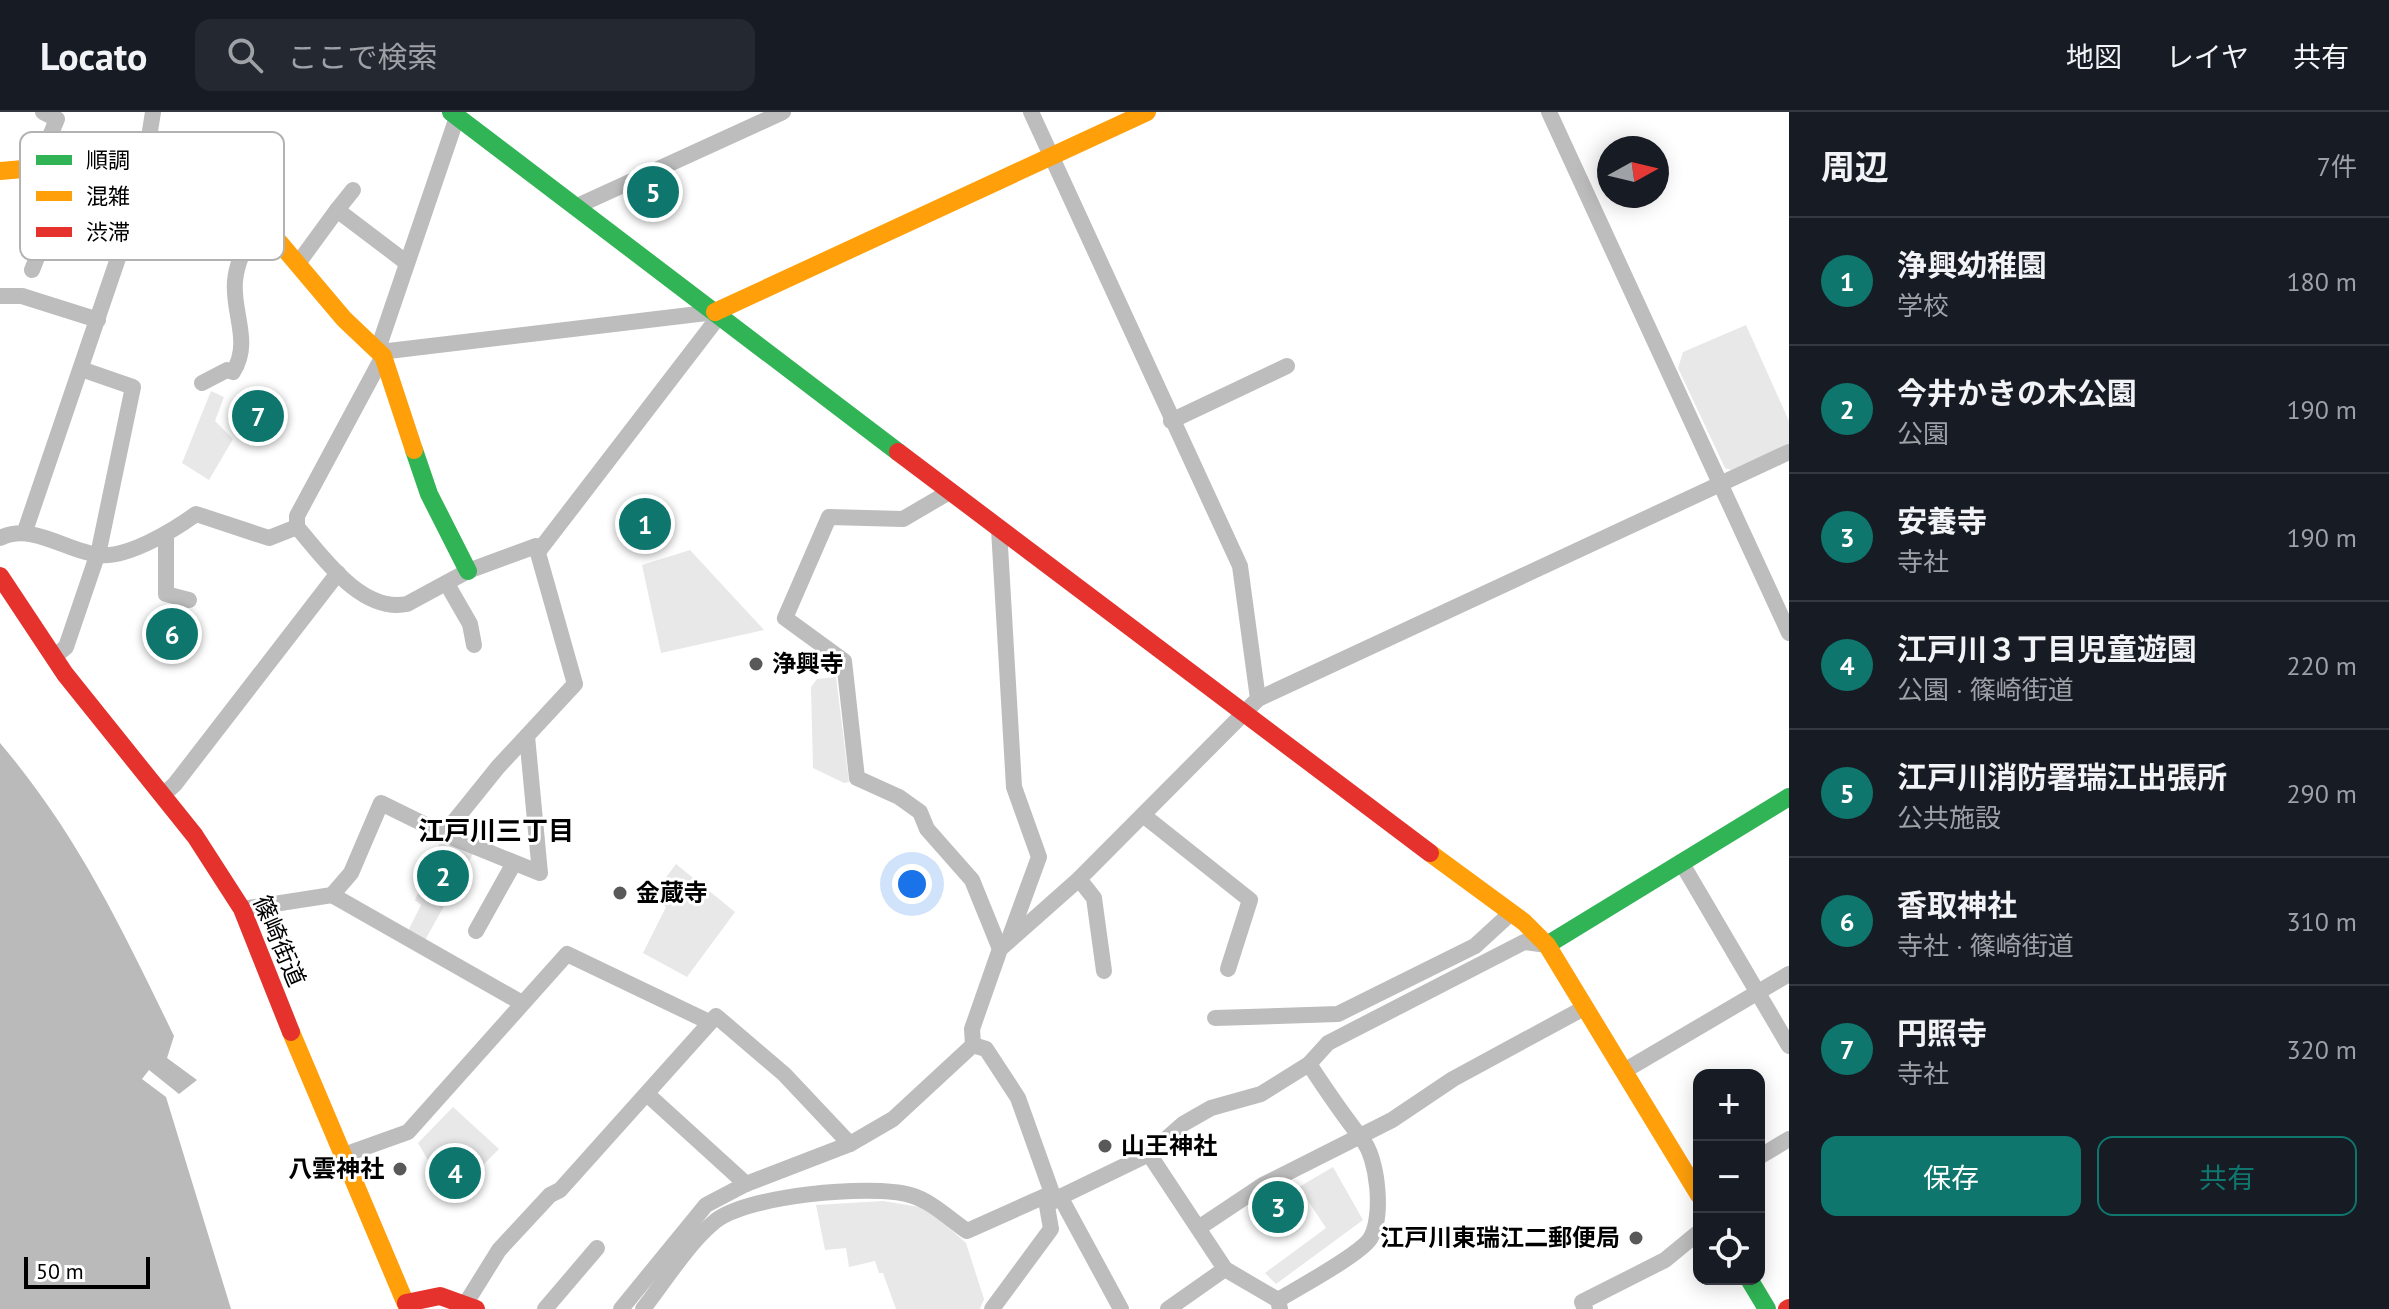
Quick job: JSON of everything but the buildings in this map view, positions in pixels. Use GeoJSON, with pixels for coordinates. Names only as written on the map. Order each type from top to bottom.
{"type":"FeatureCollection","features":[{"type":"Feature","properties":{"kind":"street"},"geometry":{"type":"LineString","coordinates":[[43,112],[57,119],[52,132]]}},
{"type":"Feature","properties":{"kind":"street"},"geometry":{"type":"LineString","coordinates":[[150,132],[153,112]]}},
{"type":"Feature","properties":{"kind":"street"},"geometry":{"type":"LineString","coordinates":[[575,207],[783,112]]}},
{"type":"Feature","properties":{"kind":"street"},"geometry":{"type":"LineString","coordinates":[[1031,112],[1240,566],[1258,699]]}},
{"type":"Feature","properties":{"kind":"street"},"geometry":{"type":"LineString","coordinates":[[380,352],[718,313],[1147,112]]}},
{"type":"Feature","properties":{"kind":"street"},"geometry":{"type":"LineString","coordinates":[[1549,112],[1789,633]]}},
{"type":"Feature","properties":{"kind":"street"},"geometry":{"type":"LineString","coordinates":[[444,834],[575,684],[536,546],[468,571],[447,584],[396,606],[365,595],[338,573],[297,527],[297,516],[380,352],[454,115],[1241,713],[1511,913],[1547,945],[1693,1184]]}},
{"type":"Feature","properties":{"kind":"street"},"geometry":{"type":"LineString","coordinates":[[0,171],[20,169]]}},
{"type":"Feature","properties":{"kind":"street"},"geometry":{"type":"LineString","coordinates":[[299,262],[353,190]]}},
{"type":"Feature","properties":{"kind":"street"},"geometry":{"type":"LineString","coordinates":[[337,210],[407,263]]}},
{"type":"Feature","properties":{"kind":"street"},"geometry":{"type":"LineString","coordinates":[[284,244],[344,319],[380,352],[429,494],[468,571]]}},
{"type":"Feature","properties":{"kind":"street"},"geometry":{"type":"LineString","coordinates":[[32,270],[36,260]]}},
{"type":"Feature","properties":{"kind":"street"},"geometry":{"type":"LineString","coordinates":[[25,531],[118,260]]}},
{"type":"Feature","properties":{"kind":"street"},"geometry":{"type":"LineString","coordinates":[[202,383],[227,370],[233,372],[239,362],[242,344],[234,282],[240,260]]}},
{"type":"Feature","properties":{"kind":"street"},"geometry":{"type":"LineString","coordinates":[[0,296],[22,296],[98,320]]}},
{"type":"Feature","properties":{"kind":"street"},"geometry":{"type":"LineString","coordinates":[[538,552],[718,313]]}},
{"type":"Feature","properties":{"kind":"street"},"geometry":{"type":"LineString","coordinates":[[1171,421],[1287,366]]}},
{"type":"Feature","properties":{"kind":"street"},"geometry":{"type":"LineString","coordinates":[[54,657],[66,647],[95,555],[118,468],[133,387],[81,369]]}},
{"type":"Feature","properties":{"kind":"street"},"geometry":{"type":"LineString","coordinates":[[1005,945],[1079,879],[1258,699],[1789,452]]}},
{"type":"Feature","properties":{"kind":"street"},"geometry":{"type":"LineString","coordinates":[[951,491],[903,519],[829,517],[785,618],[844,661],[857,778],[899,797],[920,812],[927,829],[972,880],[1005,945]]}},
{"type":"Feature","properties":{"kind":"street"},"geometry":{"type":"LineString","coordinates":[[0,538],[25,531],[105,556],[166,536],[196,514],[269,538],[297,527]]}},
{"type":"Feature","properties":{"kind":"street"},"geometry":{"type":"LineString","coordinates":[[973,1045],[972,1029],[1039,857],[1014,787],[999,529]]}},
{"type":"Feature","properties":{"kind":"street"},"geometry":{"type":"LineString","coordinates":[[166,536],[166,594],[189,600]]}},
{"type":"Feature","properties":{"kind":"street"},"geometry":{"type":"LineString","coordinates":[[162,796],[175,784],[338,573]]}},
{"type":"Feature","properties":{"kind":"street","name":"篠崎街道"},"geometry":{"type":"LineString","coordinates":[[0,576],[54,657],[195,836],[242,909],[341,1156],[407,1306],[440,1296],[471,1306]]}},
{"type":"Feature","properties":{"kind":"street"},"geometry":{"type":"LineString","coordinates":[[447,584],[470,624],[474,645]]}},
{"type":"Feature","properties":{"kind":"street"},"geometry":{"type":"LineString","coordinates":[[332,895],[351,873],[381,803],[444,834],[540,873],[527,736]]}},
{"type":"Feature","properties":{"kind":"street"},"geometry":{"type":"LineString","coordinates":[[643,1309],[714,1221],[764,1200],[804,1194],[909,1195],[928,1202],[967,1231],[1149,1154],[1192,1118],[1211,1108],[1261,1094],[1309,1064],[1328,1043],[1524,942],[1547,945],[1789,797]]}},
{"type":"Feature","properties":{"kind":"street"},"geometry":{"type":"LineString","coordinates":[[1143,815],[1250,900],[1228,969]]}},
{"type":"Feature","properties":{"kind":"street"},"geometry":{"type":"LineString","coordinates":[[1681,862],[1789,1046]]}},
{"type":"Feature","properties":{"kind":"street"},"geometry":{"type":"LineString","coordinates":[[476,931],[514,863]]}},
{"type":"Feature","properties":{"kind":"street"},"geometry":{"type":"LineString","coordinates":[[1079,879],[1094,898],[1104,971]]}},
{"type":"Feature","properties":{"kind":"street"},"geometry":{"type":"LineString","coordinates":[[242,909],[332,895],[522,1003]]}},
{"type":"Feature","properties":{"kind":"street"},"geometry":{"type":"LineString","coordinates":[[1215,1018],[1338,1014],[1475,946],[1511,913]]}},
{"type":"Feature","properties":{"kind":"street"},"geometry":{"type":"LineString","coordinates":[[341,1156],[408,1132],[567,954],[709,1022]]}},
{"type":"Feature","properties":{"kind":"street"},"geometry":{"type":"LineString","coordinates":[[1624,1071],[1789,974]]}},
{"type":"Feature","properties":{"kind":"street"},"geometry":{"type":"LineString","coordinates":[[1200,1227],[1263,1185],[1392,1120],[1453,1079],[1584,1008]]}},
{"type":"Feature","properties":{"kind":"street"},"geometry":{"type":"LineString","coordinates":[[471,1306],[499,1250],[550,1195],[560,1190],[716,1016],[784,1074],[850,1144]]}},
{"type":"Feature","properties":{"kind":"street"},"geometry":{"type":"LineString","coordinates":[[621,1309],[706,1205],[746,1184],[850,1144],[893,1119],[973,1045]]}},
{"type":"Feature","properties":{"kind":"street"},"geometry":{"type":"LineString","coordinates":[[973,1045],[986,1049],[1018,1098],[1054,1196],[1063,1202],[1121,1309]]}},
{"type":"Feature","properties":{"kind":"street"},"geometry":{"type":"LineString","coordinates":[[1149,1154],[1225,1269],[1279,1304],[1370,1239],[1377,1213],[1378,1182],[1363,1139],[1309,1064]]}},
{"type":"Feature","properties":{"kind":"street"},"geometry":{"type":"LineString","coordinates":[[647,1094],[746,1184]]}},
{"type":"Feature","properties":{"kind":"street"},"geometry":{"type":"LineString","coordinates":[[1765,1153],[1789,1139]]}},
{"type":"Feature","properties":{"kind":"street"},"geometry":{"type":"LineString","coordinates":[[992,1309],[1051,1229],[1047,1206],[1054,1196]]}},
{"type":"Feature","properties":{"kind":"street"},"geometry":{"type":"LineString","coordinates":[[1585,1309],[1582,1302],[1665,1260],[1693,1237]]}},
{"type":"Feature","properties":{"kind":"street"},"geometry":{"type":"LineString","coordinates":[[545,1309],[597,1248]]}},
{"type":"Feature","properties":{"kind":"street"},"geometry":{"type":"LineString","coordinates":[[1168,1309],[1225,1269]]}},
{"type":"Feature","properties":{"kind":"street"},"geometry":{"type":"LineString","coordinates":[[1753,1285],[1767,1309]]}},
{"type":"Feature","properties":{"kind":"shaded area"},"geometry":{"type":"Polygon","coordinates":[[[1746,325],[1789,421],[1789,444],[1731,470],[1725,468],[1678,368],[1683,352],[1746,325]]]}},
{"type":"Feature","properties":{"kind":"shaded area"},"geometry":{"type":"Polygon","coordinates":[[[211,391],[224,397],[215,421],[233,439],[209,480],[182,463],[211,391]]]}},
{"type":"Feature","properties":{"kind":"shaded area"},"geometry":{"type":"Polygon","coordinates":[[[690,550],[764,630],[661,653],[642,565],[690,550]]]}},
{"type":"Feature","properties":{"kind":"shaded area"},"geometry":{"type":"Polygon","coordinates":[[[836,677],[849,782],[844,783],[813,768],[811,687],[817,679],[836,677]]]}},
{"type":"Feature","properties":{"kind":"shaded area"},"geometry":{"type":"Polygon","coordinates":[[[0,743],[53,813],[117,921],[174,1036],[167,1058],[197,1080],[179,1094],[149,1070],[142,1079],[166,1097],[231,1309],[0,1309],[0,743]]]}},
{"type":"Feature","properties":{"kind":"shaded area"},"geometry":{"type":"Polygon","coordinates":[[[442,838],[474,852],[424,942],[407,933],[421,905],[415,900],[442,838]]]}},
{"type":"Feature","properties":{"kind":"shaded area"},"geometry":{"type":"Polygon","coordinates":[[[676,864],[735,912],[687,977],[643,953],[666,907],[652,896],[676,864]]]}},
{"type":"Feature","properties":{"kind":"shaded area"},"geometry":{"type":"Polygon","coordinates":[[[453,1107],[499,1149],[450,1198],[418,1143],[453,1107]]]}},
{"type":"Feature","properties":{"kind":"shaded area"},"geometry":{"type":"Polygon","coordinates":[[[1333,1167],[1363,1220],[1276,1284],[1265,1273],[1326,1228],[1299,1187],[1333,1167]]]}},
{"type":"Feature","properties":{"kind":"shaded area"},"geometry":{"type":"Polygon","coordinates":[[[883,1201],[926,1208],[966,1243],[984,1299],[980,1309],[896,1309],[883,1273],[879,1273],[875,1261],[849,1267],[846,1248],[825,1250],[816,1205],[883,1201]]]}},
{"type":"Feature","properties":{"kind":"traffic: fast"},"geometry":{"type":"LineString","coordinates":[[451,112],[898,452]]}},
{"type":"Feature","properties":{"kind":"traffic: fast"},"geometry":{"type":"LineString","coordinates":[[414,450],[429,494],[468,571]]}},
{"type":"Feature","properties":{"kind":"traffic: fast"},"geometry":{"type":"LineString","coordinates":[[1547,945],[1789,797]]}},
{"type":"Feature","properties":{"kind":"traffic: fast"},"geometry":{"type":"LineString","coordinates":[[1753,1285],[1767,1309]]}},
{"type":"Feature","properties":{"kind":"traffic: slow"},"geometry":{"type":"LineString","coordinates":[[715,312],[1147,112]]}},
{"type":"Feature","properties":{"kind":"traffic: slow"},"geometry":{"type":"LineString","coordinates":[[0,171],[20,169]]}},
{"type":"Feature","properties":{"kind":"traffic: slow"},"geometry":{"type":"LineString","coordinates":[[284,248],[344,319],[383,356],[414,450]]}},
{"type":"Feature","properties":{"kind":"traffic: slow"},"geometry":{"type":"LineString","coordinates":[[1430,853],[1524,922],[1547,945],[1693,1185]]}},
{"type":"Feature","properties":{"kind":"traffic: slow"},"geometry":{"type":"LineString","coordinates":[[291,1032],[408,1309]]}},
{"type":"Feature","properties":{"kind":"traffic: jam"},"geometry":{"type":"LineString","coordinates":[[898,452],[1430,853]]}},
{"type":"Feature","properties":{"kind":"traffic: jam"},"geometry":{"type":"LineString","coordinates":[[0,576],[65,674],[195,836],[242,909],[291,1032]]}},
{"type":"Feature","properties":{"kind":"traffic: jam"},"geometry":{"type":"LineString","coordinates":[[406,1303],[440,1296],[476,1309]]}},
{"type":"Feature","properties":{"kind":"place","name":"江戸川消防署瑞江出張所"},"geometry":{"type":"Point","coordinates":[653,192]}},
{"type":"Feature","properties":{"kind":"place","name":"円照寺"},"geometry":{"type":"Point","coordinates":[258,416]}},
{"type":"Feature","properties":{"kind":"place","name":"浄興幼稚園"},"geometry":{"type":"Point","coordinates":[645,524]}},
{"type":"Feature","properties":{"kind":"place","name":"香取神社"},"geometry":{"type":"Point","coordinates":[172,634]}},
{"type":"Feature","properties":{"kind":"place","name":"浄興寺"},"geometry":{"type":"Point","coordinates":[756,664]}},
{"type":"Feature","properties":{"kind":"place","name":"今井かきの木公園"},"geometry":{"type":"Point","coordinates":[443,876]}},
{"type":"Feature","properties":{"kind":"place","name":"金蔵寺"},"geometry":{"type":"Point","coordinates":[620,893]}},
{"type":"Feature","properties":{"kind":"place","name":"山王神社"},"geometry":{"type":"Point","coordinates":[1105,1146]}},
{"type":"Feature","properties":{"kind":"place","name":"八雲神社"},"geometry":{"type":"Point","coordinates":[400,1169]}},
{"type":"Feature","properties":{"kind":"place","name":"江戸川３丁目児童遊園"},"geometry":{"type":"Point","coordinates":[455,1173]}},
{"type":"Feature","properties":{"kind":"place","name":"安養寺"},"geometry":{"type":"Point","coordinates":[1278,1207]}},
{"type":"Feature","properties":{"kind":"place","name":"江戸川東瑞江二郵便局"},"geometry":{"type":"Point","coordinates":[1636,1238]}},
{"type":"Feature","properties":{"kind":"district","name":"江戸川三丁目"},"geometry":{"type":"Point","coordinates":[496,831]}}]}
